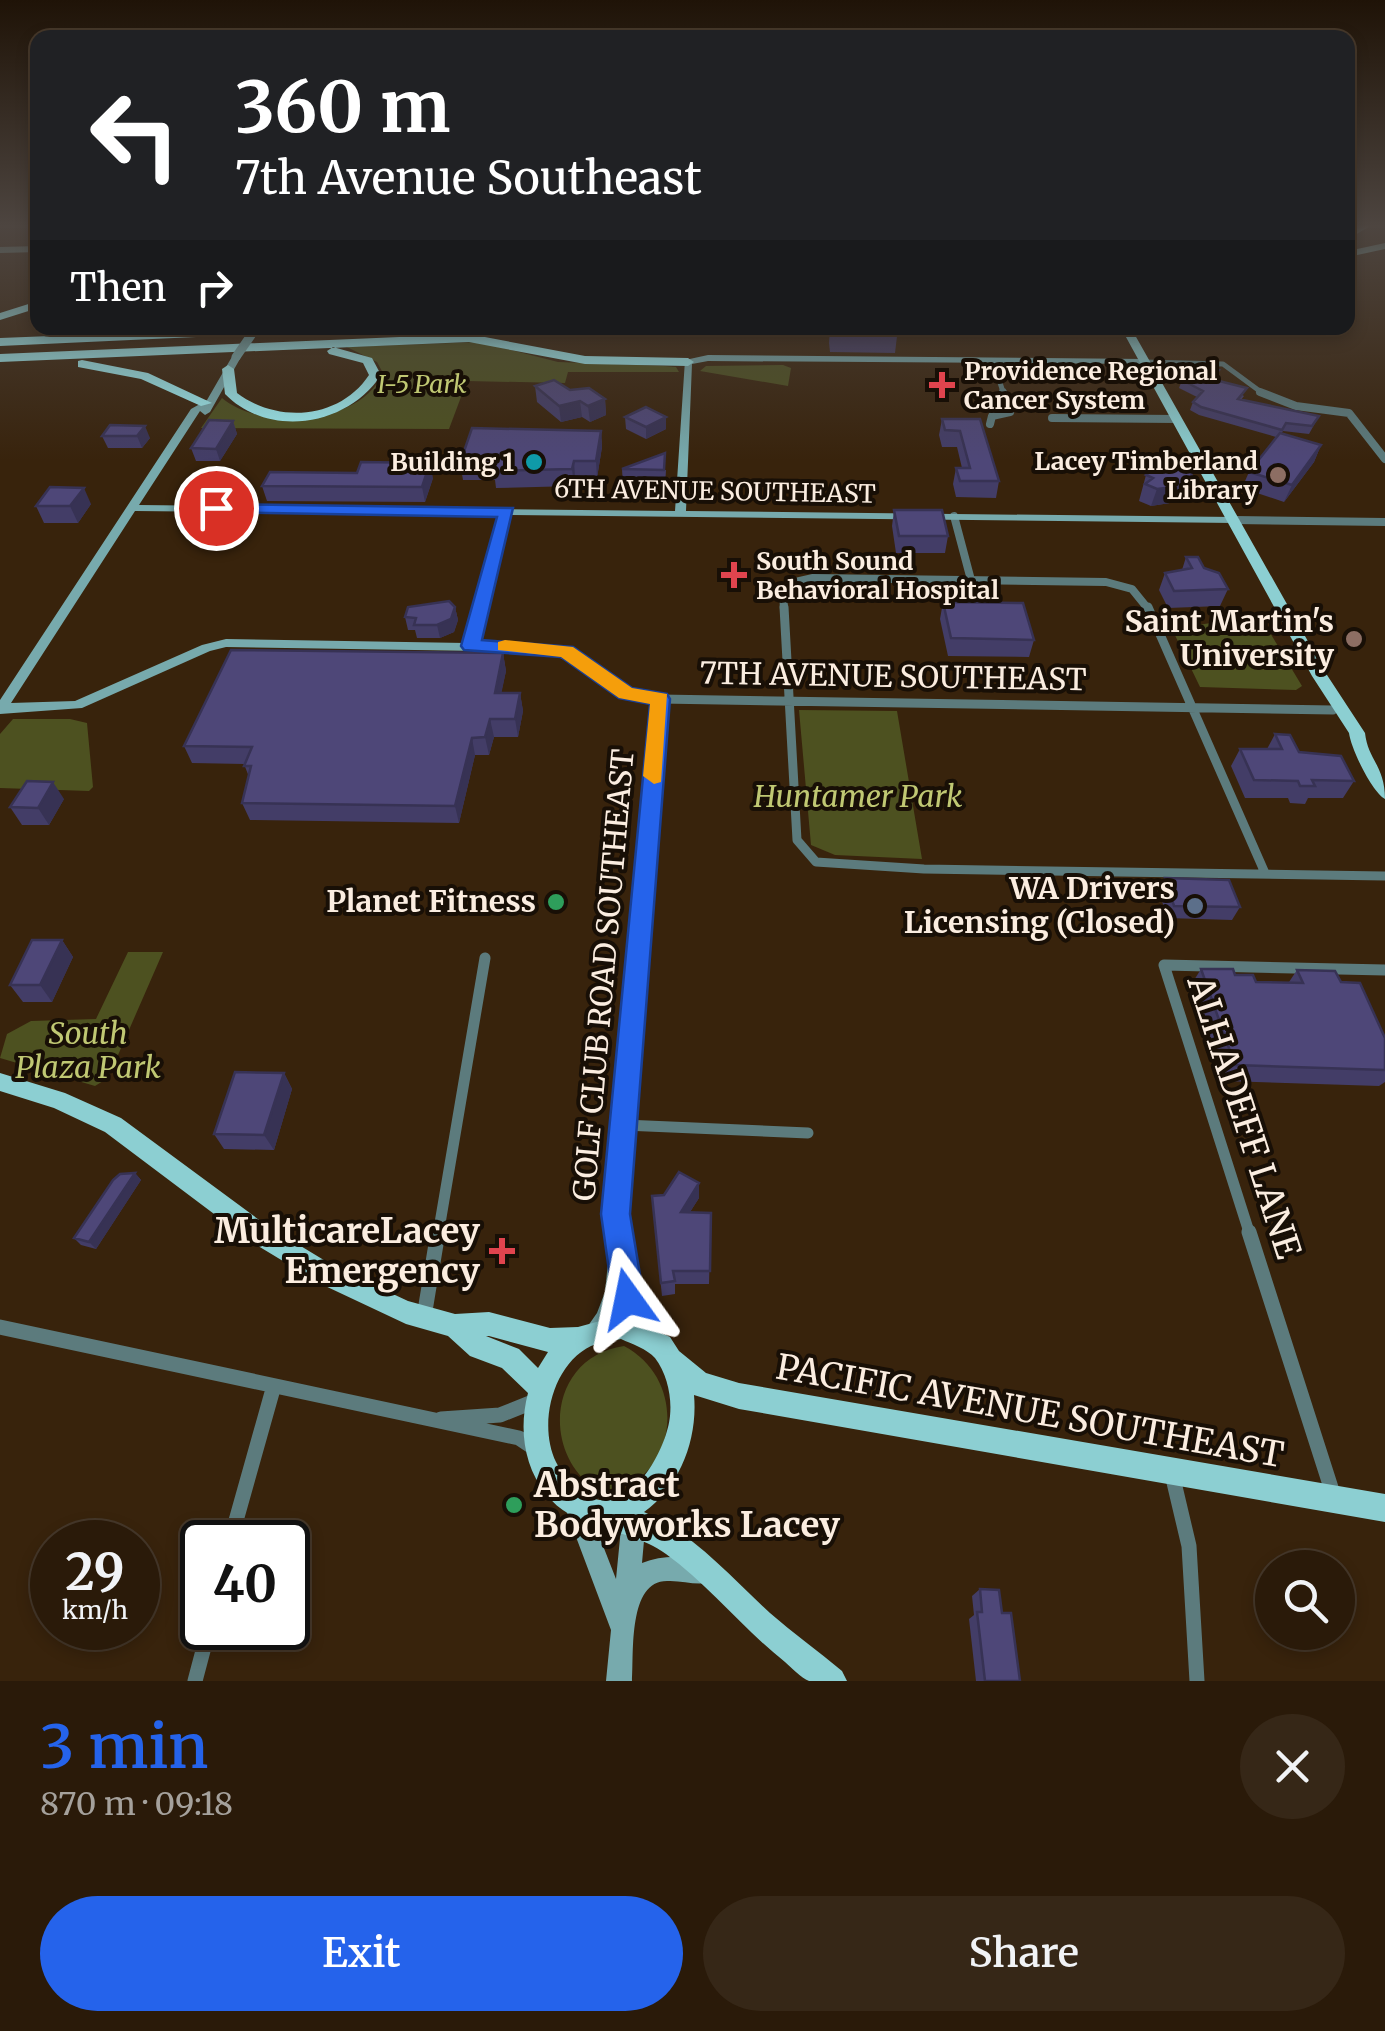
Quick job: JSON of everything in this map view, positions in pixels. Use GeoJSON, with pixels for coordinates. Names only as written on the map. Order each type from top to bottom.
{"type":"FeatureCollection","features":[{"type":"Feature","properties":{"kind":"highway"},"geometry":{"type":"LineString","coordinates":[[0,316],[30,307]]}},
{"type":"Feature","properties":{"kind":"highway"},"geometry":{"type":"LineString","coordinates":[[0,342],[163,335]]}},
{"type":"Feature","properties":{"kind":"highway"},"geometry":{"type":"LineString","coordinates":[[0,357],[399,335]]}},
{"type":"Feature","properties":{"kind":"highway"},"geometry":{"type":"LineString","coordinates":[[0,357],[469,338],[585,360],[688,362]]}},
{"type":"Feature","properties":{"kind":"highway"},"geometry":{"type":"LineString","coordinates":[[160,351],[334,351],[368,361],[375,375],[363,393],[344,405],[286,416],[239,402],[229,389],[232,363]]}},
{"type":"Feature","properties":{"kind":"highway"},"geometry":{"type":"LineString","coordinates":[[0,357],[115,368],[159,381],[206,403]]}},
{"type":"Feature","properties":{"kind":"main road"},"geometry":{"type":"LineString","coordinates":[[1130,335],[1320,676],[1351,722],[1358,743]]}},
{"type":"Feature","properties":{"kind":"main road"},"geometry":{"type":"LineString","coordinates":[[1320,676],[1318,684],[1385,792]]}},
{"type":"Feature","properties":{"kind":"main road"},"geometry":{"type":"LineString","coordinates":[[0,1082],[58,1100],[112,1125],[289,1253],[345,1284],[424,1316],[455,1326],[489,1324],[531,1336],[586,1336],[622,1328],[648,1336],[672,1361],[682,1402],[680,1440],[666,1474],[636,1513]]}},
{"type":"Feature","properties":{"kind":"main road"},"geometry":{"type":"LineString","coordinates":[[455,1326],[479,1347],[510,1358],[539,1392]]}},
{"type":"Feature","properties":{"kind":"main road"},"geometry":{"type":"LineString","coordinates":[[586,1336],[550,1367],[539,1392],[542,1455],[551,1480],[588,1509],[636,1513],[672,1538],[759,1622],[832,1681]]}},
{"type":"Feature","properties":{"kind":"main road","name":"PACIFIC AVENUE SOUTHEAST"},"geometry":{"type":"LineString","coordinates":[[672,1361],[698,1384],[739,1396],[1385,1508]]}},
{"type":"Feature","properties":{"kind":"street"},"geometry":{"type":"LineString","coordinates":[[136,508],[148,498],[251,335]]}},
{"type":"Feature","properties":{"kind":"street"},"geometry":{"type":"LineString","coordinates":[[680,513],[688,362],[708,358],[1223,364],[1242,385],[1270,399],[1348,413],[1385,459]]}},
{"type":"Feature","properties":{"kind":"street"},"geometry":{"type":"LineString","coordinates":[[990,424],[992,416],[1010,412],[992,361]]}},
{"type":"Feature","properties":{"kind":"street"},"geometry":{"type":"LineString","coordinates":[[0,709],[136,508],[196,409],[206,403]]}},
{"type":"Feature","properties":{"kind":"street"},"geometry":{"type":"LineString","coordinates":[[1052,418],[1177,420]]}},
{"type":"Feature","properties":{"kind":"street","name":"6TH AVENUE SOUTHEAST"},"geometry":{"type":"LineString","coordinates":[[136,508],[1234,520]]}},
{"type":"Feature","properties":{"kind":"street"},"geometry":{"type":"LineString","coordinates":[[471,646],[507,512]]}},
{"type":"Feature","properties":{"kind":"street"},"geometry":{"type":"LineString","coordinates":[[954,516],[971,580]]}},
{"type":"Feature","properties":{"kind":"street"},"geometry":{"type":"LineString","coordinates":[[1234,520],[1385,522]]}},
{"type":"Feature","properties":{"kind":"street"},"geometry":{"type":"LineString","coordinates":[[1265,874],[1145,600],[1132,588],[1106,582],[812,578],[791,583],[781,596],[797,840],[808,858],[824,865],[1265,874],[1385,876]]}},
{"type":"Feature","properties":{"kind":"street","name":"7TH AVENUE SOUTHEAST"},"geometry":{"type":"LineString","coordinates":[[0,709],[77,705],[206,648],[226,643],[471,646],[566,652],[626,693],[660,699],[1333,710]]}},
{"type":"Feature","properties":{"kind":"street","name":"GOLF CLUB ROAD SOUTHEAST"},"geometry":{"type":"LineString","coordinates":[[648,1336],[630,1308],[619,1256],[616,1214],[660,699]]}},
{"type":"Feature","properties":{"kind":"street"},"geometry":{"type":"LineString","coordinates":[[424,1316],[485,958]]}},
{"type":"Feature","properties":{"kind":"street","name":"ALHADEFF LANE"},"geometry":{"type":"LineString","coordinates":[[1334,1498],[1164,965],[1385,970]]}},
{"type":"Feature","properties":{"kind":"street"},"geometry":{"type":"LineString","coordinates":[[624,1125],[808,1132]]}},
{"type":"Feature","properties":{"kind":"street","name":"GOLF CLUB ROAD SOUTHEAST"},"geometry":{"type":"LineString","coordinates":[[586,1336],[605,1321],[614,1299],[619,1256]]}},
{"type":"Feature","properties":{"kind":"street"},"geometry":{"type":"LineString","coordinates":[[0,1327],[273,1389],[519,1438],[542,1455]]}},
{"type":"Feature","properties":{"kind":"street"},"geometry":{"type":"LineString","coordinates":[[236,1520],[273,1389]]}},
{"type":"Feature","properties":{"kind":"street"},"geometry":{"type":"LineString","coordinates":[[435,1420],[500,1415],[531,1405],[539,1392]]}},
{"type":"Feature","properties":{"kind":"street"},"geometry":{"type":"LineString","coordinates":[[1171,1470],[1189,1546],[1197,1681]]}},
{"type":"Feature","properties":{"kind":"street"},"geometry":{"type":"LineString","coordinates":[[588,1509],[625,1624]]}},
{"type":"Feature","properties":{"kind":"street"},"geometry":{"type":"LineString","coordinates":[[619,1681],[636,1513]]}},
{"type":"Feature","properties":{"kind":"street"},"geometry":{"type":"LineString","coordinates":[[625,1624],[630,1590],[654,1569],[712,1574]]}},
{"type":"Feature","properties":{"kind":"street"},"geometry":{"type":"LineString","coordinates":[[196,1681],[204,1650]]}},
{"type":"Feature","properties":{"kind":"green space","name":"I-5 Park"},"geometry":{"type":"Polygon","coordinates":[[[479,342],[558,362],[664,366],[676,367],[679,372],[568,372],[565,383],[467,381],[449,429],[201,428],[222,398],[239,409],[284,419],[332,413],[354,404],[371,391],[383,373],[377,362],[347,347],[479,342]]]}},
{"type":"Feature","properties":{"kind":"green space"},"geometry":{"type":"Polygon","coordinates":[[[706,366],[791,368],[788,386],[700,371],[706,366]]]}},
{"type":"Feature","properties":{"kind":"green space"},"geometry":{"type":"Polygon","coordinates":[[[1230,620],[1269,631],[1302,686],[1296,690],[1200,687],[1172,629],[1230,620]]]}},
{"type":"Feature","properties":{"kind":"green space","name":"Huntamer Park"},"geometry":{"type":"Polygon","coordinates":[[[799,710],[897,711],[922,859],[835,855],[811,845],[799,710]]]}},
{"type":"Feature","properties":{"kind":"green space"},"geometry":{"type":"Polygon","coordinates":[[[13,719],[70,719],[87,723],[93,787],[89,791],[0,788],[0,734],[13,719]]]}},
{"type":"Feature","properties":{"kind":"green space","name":"South Plaza Park"},"geometry":{"type":"Polygon","coordinates":[[[128,952],[163,952],[108,1078],[95,1086],[0,1058],[7,1034],[31,1021],[96,1019],[128,952]]]}},
{"type":"Feature","properties":{"kind":"green space"},"geometry":{"type":"Polygon","coordinates":[[[624,1346],[647,1363],[661,1385],[667,1410],[666,1435],[657,1457],[643,1475],[622,1487],[595,1489],[577,1472],[566,1451],[560,1429],[561,1406],[568,1385],[581,1367],[599,1353],[624,1346]]]}},
{"type":"Feature","properties":{"kind":"building"},"geometry":{"type":"Polygon","coordinates":[[[1194,367],[1219,370],[1211,379],[1247,388],[1238,399],[1319,416],[1312,426],[1286,423],[1282,430],[1201,407],[1193,402],[1203,391],[1182,380],[1194,367]]]}},
{"type":"Feature","properties":{"kind":"building"},"geometry":{"type":"Polygon","coordinates":[[[554,380],[570,390],[589,388],[605,399],[588,406],[580,401],[559,406],[535,386],[554,380]]]}},
{"type":"Feature","properties":{"kind":"building"},"geometry":{"type":"Polygon","coordinates":[[[646,407],[666,417],[646,427],[625,417],[646,407]]]}},
{"type":"Feature","properties":{"kind":"building"},"geometry":{"type":"Polygon","coordinates":[[[942,419],[980,419],[999,481],[960,481],[956,468],[970,468],[960,431],[945,430],[942,419]]]}},
{"type":"Feature","properties":{"kind":"building"},"geometry":{"type":"Polygon","coordinates":[[[209,420],[233,421],[216,449],[191,448],[209,420]]]}},
{"type":"Feature","properties":{"kind":"building"},"geometry":{"type":"Polygon","coordinates":[[[110,425],[145,426],[137,436],[102,436],[110,425]]]}},
{"type":"Feature","properties":{"kind":"building"},"geometry":{"type":"Polygon","coordinates":[[[472,428],[601,431],[596,461],[574,461],[572,469],[493,471],[495,464],[460,463],[472,428]]]}},
{"type":"Feature","properties":{"kind":"building"},"geometry":{"type":"Polygon","coordinates":[[[1280,433],[1321,445],[1292,485],[1249,472],[1280,433]]]}},
{"type":"Feature","properties":{"kind":"building"},"geometry":{"type":"Polygon","coordinates":[[[665,453],[664,470],[622,469],[665,453]]]}},
{"type":"Feature","properties":{"kind":"building"},"geometry":{"type":"Polygon","coordinates":[[[361,462],[430,463],[422,487],[262,486],[270,472],[357,473],[361,462]]]}},
{"type":"Feature","properties":{"kind":"building"},"geometry":{"type":"Polygon","coordinates":[[[1176,462],[1190,467],[1192,477],[1182,486],[1157,489],[1145,484],[1153,478],[1146,475],[1162,463],[1170,466],[1176,462]]]}},
{"type":"Feature","properties":{"kind":"building"},"geometry":{"type":"Polygon","coordinates":[[[50,487],[84,488],[70,506],[36,506],[50,487]]]}},
{"type":"Feature","properties":{"kind":"building"},"geometry":{"type":"Polygon","coordinates":[[[894,510],[942,510],[948,536],[899,536],[894,510]]]}},
{"type":"Feature","properties":{"kind":"building"},"geometry":{"type":"Polygon","coordinates":[[[1186,557],[1198,557],[1204,568],[1219,573],[1228,589],[1174,591],[1165,573],[1192,568],[1186,557]]]}},
{"type":"Feature","properties":{"kind":"building"},"geometry":{"type":"Polygon","coordinates":[[[449,601],[455,607],[451,619],[437,625],[414,625],[416,618],[405,617],[408,607],[449,601]]]}},
{"type":"Feature","properties":{"kind":"building"},"geometry":{"type":"Polygon","coordinates":[[[943,602],[1023,603],[1034,640],[951,638],[943,602]]]}},
{"type":"Feature","properties":{"kind":"building"},"geometry":{"type":"Polygon","coordinates":[[[231,650],[503,653],[495,693],[520,693],[515,719],[490,719],[485,737],[472,738],[455,806],[242,803],[251,766],[244,766],[252,747],[184,746],[231,650]]]}},
{"type":"Feature","properties":{"kind":"building"},"geometry":{"type":"Polygon","coordinates":[[[1275,734],[1290,735],[1299,752],[1341,756],[1354,781],[1312,780],[1315,786],[1300,786],[1298,781],[1254,780],[1240,749],[1282,749],[1275,734]]]}},
{"type":"Feature","properties":{"kind":"building"},"geometry":{"type":"Polygon","coordinates":[[[27,781],[53,782],[38,808],[10,807],[27,781]]]}},
{"type":"Feature","properties":{"kind":"building"},"geometry":{"type":"Polygon","coordinates":[[[1165,878],[1229,880],[1240,907],[1174,906],[1165,878]]]}},
{"type":"Feature","properties":{"kind":"building"},"geometry":{"type":"Polygon","coordinates":[[[32,940],[62,940],[40,985],[10,985],[32,940]]]}},
{"type":"Feature","properties":{"kind":"building"},"geometry":{"type":"Polygon","coordinates":[[[1201,969],[1233,969],[1235,975],[1253,975],[1256,982],[1303,983],[1297,970],[1335,971],[1341,982],[1360,983],[1385,1038],[1385,1070],[1235,1065],[1201,969]]]}},
{"type":"Feature","properties":{"kind":"building"},"geometry":{"type":"Polygon","coordinates":[[[235,1072],[284,1073],[264,1135],[214,1134],[235,1072]]]}},
{"type":"Feature","properties":{"kind":"building"},"geometry":{"type":"Polygon","coordinates":[[[679,1172],[699,1183],[681,1212],[711,1213],[710,1271],[673,1271],[675,1281],[661,1283],[652,1196],[664,1195],[679,1172]]]}},
{"type":"Feature","properties":{"kind":"building"},"geometry":{"type":"Polygon","coordinates":[[[135,1173],[89,1242],[74,1238],[113,1180],[120,1174],[135,1173]]]}},
{"type":"Feature","properties":{"kind":"building"},"geometry":{"type":"Polygon","coordinates":[[[980,1589],[999,1590],[1002,1613],[1011,1613],[1020,1681],[985,1681],[977,1612],[982,1612],[980,1589]]]}},
{"type":"Feature","properties":{"kind":"slow traffic"},"geometry":{"type":"LineString","coordinates":[[505,646],[566,652],[626,693],[660,699],[654,776]]}},
{"type":"Feature","properties":{"kind":"place","name":"Providence Regional Cancer System"},"geometry":{"type":"Point","coordinates":[942,385]}},
{"type":"Feature","properties":{"kind":"place","name":"Building 1"},"geometry":{"type":"Point","coordinates":[534,462]}},
{"type":"Feature","properties":{"kind":"place","name":"Lacey Timberland Library"},"geometry":{"type":"Point","coordinates":[1278,475]}},
{"type":"Feature","properties":{"kind":"place","name":"South Sound Behavioral Hospital"},"geometry":{"type":"Point","coordinates":[734,575]}},
{"type":"Feature","properties":{"kind":"place","name":"Saint Martin's University"},"geometry":{"type":"Point","coordinates":[1354,639]}},
{"type":"Feature","properties":{"kind":"place","name":"Planet Fitness"},"geometry":{"type":"Point","coordinates":[556,902]}},
{"type":"Feature","properties":{"kind":"place","name":"WA Drivers Licensing (Closed)"},"geometry":{"type":"Point","coordinates":[1195,906]}},
{"type":"Feature","properties":{"kind":"place","name":"MulticareLacey Emergency"},"geometry":{"type":"Point","coordinates":[502,1251]}},
{"type":"Feature","properties":{"kind":"place","name":"Abstract Bodyworks Lacey"},"geometry":{"type":"Point","coordinates":[514,1505]}},
{"type":"Feature","properties":{"kind":"route"},"geometry":{"type":"LineString","coordinates":[[216,508],[507,512],[471,646],[526,646],[566,652],[626,693],[660,699],[616,1214],[628,1299]]}}]}
